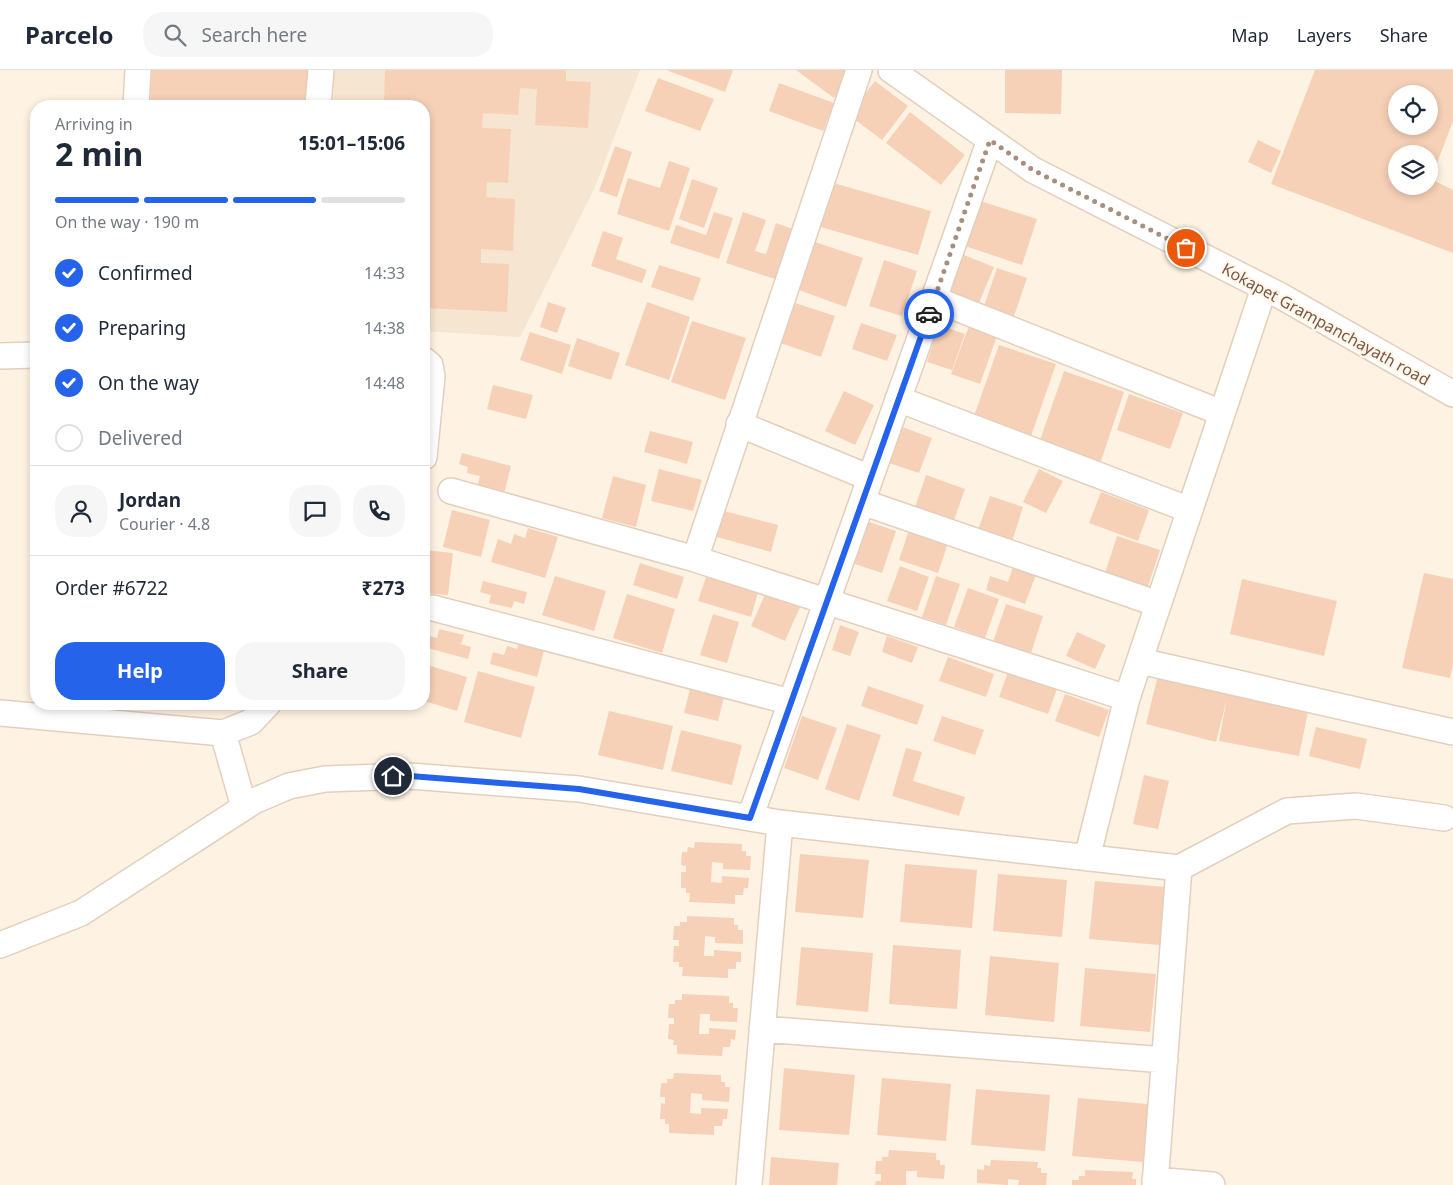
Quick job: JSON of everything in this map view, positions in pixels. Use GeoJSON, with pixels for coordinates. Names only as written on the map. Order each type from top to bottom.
{"type":"FeatureCollection","features":[{"type":"Feature","properties":{"kind":"street"},"geometry":{"type":"LineString","coordinates":[[136,100],[138,70]]}},
{"type":"Feature","properties":{"kind":"street"},"geometry":{"type":"LineString","coordinates":[[318,100],[321,70]]}},
{"type":"Feature","properties":{"kind":"street"},"geometry":{"type":"LineString","coordinates":[[695,559],[858,70]]}},
{"type":"Feature","properties":{"kind":"street","name":"Kokapet Grampanchayath road"},"geometry":{"type":"LineString","coordinates":[[891,70],[1033,170],[1264,288],[1453,394]]}},
{"type":"Feature","properties":{"kind":"street"},"geometry":{"type":"LineString","coordinates":[[750,818],[990,140]]}},
{"type":"Feature","properties":{"kind":"street"},"geometry":{"type":"LineString","coordinates":[[1087,858],[1127,698],[1264,288]]}},
{"type":"Feature","properties":{"kind":"street"},"geometry":{"type":"LineString","coordinates":[[934,299],[1222,413]]}},
{"type":"Feature","properties":{"kind":"street"},"geometry":{"type":"LineString","coordinates":[[0,356],[30,355]]}},
{"type":"Feature","properties":{"kind":"street"},"geometry":{"type":"LineString","coordinates":[[430,365],[432,376],[430,396]]}},
{"type":"Feature","properties":{"kind":"street"},"geometry":{"type":"LineString","coordinates":[[898,399],[1190,510]]}},
{"type":"Feature","properties":{"kind":"street"},"geometry":{"type":"LineString","coordinates":[[739,424],[870,478]]}},
{"type":"Feature","properties":{"kind":"street"},"geometry":{"type":"LineString","coordinates":[[451,491],[695,559],[1127,698]]}},
{"type":"Feature","properties":{"kind":"street"},"geometry":{"type":"LineString","coordinates":[[862,502],[1158,604]]}},
{"type":"Feature","properties":{"kind":"street"},"geometry":{"type":"LineString","coordinates":[[433,608],[791,702]]}},
{"type":"Feature","properties":{"kind":"street"},"geometry":{"type":"LineString","coordinates":[[1140,661],[1453,732]]}},
{"type":"Feature","properties":{"kind":"street"},"geometry":{"type":"LineString","coordinates":[[0,713],[223,733],[251,722],[262,710]]}},
{"type":"Feature","properties":{"kind":"street"},"geometry":{"type":"LineString","coordinates":[[223,733],[244,807]]}},
{"type":"Feature","properties":{"kind":"street"},"geometry":{"type":"LineString","coordinates":[[0,945],[81,913],[244,807],[289,786],[325,779],[410,776],[579,789],[780,823],[1179,868],[1287,811],[1356,806],[1444,818]]}},
{"type":"Feature","properties":{"kind":"street"},"geometry":{"type":"LineString","coordinates":[[749,1185],[780,823]]}},
{"type":"Feature","properties":{"kind":"street"},"geometry":{"type":"LineString","coordinates":[[1179,868],[1155,1183],[1212,1185]]}},
{"type":"Feature","properties":{"kind":"street"},"geometry":{"type":"LineString","coordinates":[[762,1029],[1165,1060]]}},
{"type":"Feature","properties":{"kind":"shaded area"},"geometry":{"type":"Polygon","coordinates":[[[334,70],[640,70],[595,187],[520,337],[430,331],[430,100],[333,100],[334,70]]]}},
{"type":"Feature","properties":{"kind":"building"},"geometry":{"type":"Polygon","coordinates":[[[152,70],[308,70],[306,100],[150,100],[152,70]]]}},
{"type":"Feature","properties":{"kind":"building"},"geometry":{"type":"Polygon","coordinates":[[[385,70],[566,70],[566,81],[591,82],[588,128],[535,125],[537,89],[520,88],[518,115],[483,113],[482,128],[511,129],[508,183],[487,182],[486,197],[515,199],[513,251],[481,249],[481,263],[509,264],[507,312],[430,308],[430,100],[384,100],[385,70]]]}},
{"type":"Feature","properties":{"kind":"building"},"geometry":{"type":"Polygon","coordinates":[[[666,70],[733,70],[725,92],[666,70]]]}},
{"type":"Feature","properties":{"kind":"building"},"geometry":{"type":"Polygon","coordinates":[[[796,70],[853,70],[854,71],[834,98],[796,70]]]}},
{"type":"Feature","properties":{"kind":"building"},"geometry":{"type":"Polygon","coordinates":[[[1005,70],[1062,70],[1061,114],[1005,113],[1005,70]]]}},
{"type":"Feature","properties":{"kind":"building"},"geometry":{"type":"Polygon","coordinates":[[[1315,70],[1453,70],[1453,121],[1438,161],[1438,145],[1388,145],[1388,195],[1438,195],[1438,182],[1453,190],[1453,253],[1271,184],[1315,70]]]}},
{"type":"Feature","properties":{"kind":"building"},"geometry":{"type":"Polygon","coordinates":[[[658,78],[714,99],[700,131],[645,111],[658,78]]]}},
{"type":"Feature","properties":{"kind":"building"},"geometry":{"type":"Polygon","coordinates":[[[875,81],[908,106],[882,140],[849,115],[875,81]]]}},
{"type":"Feature","properties":{"kind":"building"},"geometry":{"type":"Polygon","coordinates":[[[779,83],[834,103],[823,131],[769,111],[779,83]]]}},
{"type":"Feature","properties":{"kind":"building"},"geometry":{"type":"Polygon","coordinates":[[[910,112],[965,155],[941,185],[886,143],[910,112]]]}},
{"type":"Feature","properties":{"kind":"building"},"geometry":{"type":"Polygon","coordinates":[[[1258,140],[1281,151],[1271,173],[1248,162],[1258,140]]]}},
{"type":"Feature","properties":{"kind":"building"},"geometry":{"type":"Polygon","coordinates":[[[615,146],[632,152],[617,197],[599,191],[615,146]]]}},
{"type":"Feature","properties":{"kind":"building"},"geometry":{"type":"Polygon","coordinates":[[[669,161],[690,168],[669,231],[617,214],[628,178],[660,188],[669,161]]]}},
{"type":"Feature","properties":{"kind":"building"},"geometry":{"type":"Polygon","coordinates":[[[692,179],[718,188],[704,228],[679,219],[692,179]]]}},
{"type":"Feature","properties":{"kind":"building"},"geometry":{"type":"Polygon","coordinates":[[[830,182],[931,211],[918,255],[817,226],[830,182]]]}},
{"type":"Feature","properties":{"kind":"building"},"geometry":{"type":"Polygon","coordinates":[[[980,201],[1037,219],[1022,265],[965,246],[980,201]]]}},
{"type":"Feature","properties":{"kind":"building"},"geometry":{"type":"Polygon","coordinates":[[[714,212],[733,218],[719,259],[670,243],[676,225],[706,235],[714,212]]]}},
{"type":"Feature","properties":{"kind":"building"},"geometry":{"type":"Polygon","coordinates":[[[743,212],[766,220],[755,251],[766,254],[776,223],[793,229],[775,279],[726,263],[743,212]]]}},
{"type":"Feature","properties":{"kind":"building"},"geometry":{"type":"Polygon","coordinates":[[[603,231],[623,238],[616,259],[647,270],[642,283],[591,266],[603,231]]]}},
{"type":"Feature","properties":{"kind":"building"},"geometry":{"type":"Polygon","coordinates":[[[812,241],[863,258],[846,307],[796,289],[812,241]]]}},
{"type":"Feature","properties":{"kind":"building"},"geometry":{"type":"Polygon","coordinates":[[[964,255],[994,267],[979,303],[949,292],[964,255]]]}},
{"type":"Feature","properties":{"kind":"building"},"geometry":{"type":"Polygon","coordinates":[[[884,260],[917,271],[902,316],[869,306],[884,260]]]}},
{"type":"Feature","properties":{"kind":"building"},"geometry":{"type":"Polygon","coordinates":[[[659,265],[701,278],[693,301],[651,287],[659,265]]]}},
{"type":"Feature","properties":{"kind":"building"},"geometry":{"type":"Polygon","coordinates":[[[997,268],[1027,278],[1014,316],[984,306],[997,268]]]}},
{"type":"Feature","properties":{"kind":"building"},"geometry":{"type":"Polygon","coordinates":[[[786,300],[835,316],[821,357],[772,340],[786,300]]]}},
{"type":"Feature","properties":{"kind":"building"},"geometry":{"type":"Polygon","coordinates":[[[548,302],[566,308],[557,333],[540,327],[548,302]]]}},
{"type":"Feature","properties":{"kind":"building"},"geometry":{"type":"Polygon","coordinates":[[[647,302],[690,317],[669,380],[625,365],[647,302]]]}},
{"type":"Feature","properties":{"kind":"building"},"geometry":{"type":"Polygon","coordinates":[[[692,321],[746,338],[725,400],[671,382],[692,321]]]}},
{"type":"Feature","properties":{"kind":"building"},"geometry":{"type":"Polygon","coordinates":[[[861,323],[897,335],[887,361],[852,349],[861,323]]]}},
{"type":"Feature","properties":{"kind":"building"},"geometry":{"type":"Polygon","coordinates":[[[939,325],[965,334],[952,370],[927,362],[939,325]]]}},
{"type":"Feature","properties":{"kind":"building"},"geometry":{"type":"Polygon","coordinates":[[[969,326],[997,336],[980,384],[951,374],[969,326]]]}},
{"type":"Feature","properties":{"kind":"building"},"geometry":{"type":"Polygon","coordinates":[[[530,332],[571,345],[562,374],[520,360],[530,332]]]}},
{"type":"Feature","properties":{"kind":"building"},"geometry":{"type":"Polygon","coordinates":[[[577,338],[620,353],[611,380],[568,366],[577,338]]]}},
{"type":"Feature","properties":{"kind":"building"},"geometry":{"type":"Polygon","coordinates":[[[999,345],[1056,364],[1029,442],[972,422],[999,345]]]}},
{"type":"Feature","properties":{"kind":"building"},"geometry":{"type":"Polygon","coordinates":[[[1064,371],[1124,392],[1099,467],[1038,446],[1064,371]]]}},
{"type":"Feature","properties":{"kind":"building"},"geometry":{"type":"Polygon","coordinates":[[[493,385],[533,395],[526,419],[487,409],[493,385]]]}},
{"type":"Feature","properties":{"kind":"building"},"geometry":{"type":"Polygon","coordinates":[[[844,391],[874,405],[855,445],[825,431],[844,391]]]}},
{"type":"Feature","properties":{"kind":"building"},"geometry":{"type":"Polygon","coordinates":[[[1129,394],[1183,413],[1170,449],[1117,430],[1129,394]]]}},
{"type":"Feature","properties":{"kind":"building"},"geometry":{"type":"Polygon","coordinates":[[[902,427],[932,438],[919,473],[889,463],[902,427]]]}},
{"type":"Feature","properties":{"kind":"building"},"geometry":{"type":"Polygon","coordinates":[[[650,431],[693,442],[687,464],[644,452],[650,431]]]}},
{"type":"Feature","properties":{"kind":"building"},"geometry":{"type":"Polygon","coordinates":[[[462,453],[511,466],[504,494],[477,487],[480,476],[467,473],[468,467],[459,464],[462,453]]]}},
{"type":"Feature","properties":{"kind":"building"},"geometry":{"type":"Polygon","coordinates":[[[659,469],[702,480],[693,511],[651,501],[659,469]]]}},
{"type":"Feature","properties":{"kind":"building"},"geometry":{"type":"Polygon","coordinates":[[[1039,469],[1063,481],[1046,513],[1023,502],[1039,469]]]}},
{"type":"Feature","properties":{"kind":"building"},"geometry":{"type":"Polygon","coordinates":[[[926,475],[965,489],[951,529],[912,516],[926,475]]]}},
{"type":"Feature","properties":{"kind":"building"},"geometry":{"type":"Polygon","coordinates":[[[613,476],[646,485],[636,527],[602,518],[613,476]]]}},
{"type":"Feature","properties":{"kind":"building"},"geometry":{"type":"Polygon","coordinates":[[[1101,492],[1149,510],[1138,541],[1089,523],[1101,492]]]}},
{"type":"Feature","properties":{"kind":"building"},"geometry":{"type":"Polygon","coordinates":[[[990,496],[1023,507],[1011,545],[977,533],[990,496]]]}},
{"type":"Feature","properties":{"kind":"building"},"geometry":{"type":"Polygon","coordinates":[[[452,510],[490,520],[481,557],[443,547],[452,510]]]}},
{"type":"Feature","properties":{"kind":"building"},"geometry":{"type":"Polygon","coordinates":[[[724,511],[778,525],[771,552],[717,537],[724,511]]]}},
{"type":"Feature","properties":{"kind":"building"},"geometry":{"type":"Polygon","coordinates":[[[866,521],[896,531],[882,573],[852,563],[866,521]]]}},
{"type":"Feature","properties":{"kind":"building"},"geometry":{"type":"Polygon","coordinates":[[[910,527],[949,540],[938,573],[899,560],[910,527]]]}},
{"type":"Feature","properties":{"kind":"building"},"geometry":{"type":"Polygon","coordinates":[[[528,528],[558,537],[545,578],[491,562],[498,539],[511,544],[514,534],[525,538],[528,528]]]}},
{"type":"Feature","properties":{"kind":"building"},"geometry":{"type":"Polygon","coordinates":[[[1117,536],[1160,550],[1147,589],[1104,576],[1117,536]]]}},
{"type":"Feature","properties":{"kind":"building"},"geometry":{"type":"Polygon","coordinates":[[[430,551],[453,553],[448,595],[430,594],[430,551]]]}},
{"type":"Feature","properties":{"kind":"building"},"geometry":{"type":"Polygon","coordinates":[[[640,563],[684,577],[677,599],[633,585],[640,563]]]}},
{"type":"Feature","properties":{"kind":"building"},"geometry":{"type":"Polygon","coordinates":[[[900,566],[929,577],[917,611],[887,601],[900,566]]]}},
{"type":"Feature","properties":{"kind":"building"},"geometry":{"type":"Polygon","coordinates":[[[1013,567],[1036,575],[1025,604],[986,590],[990,576],[1008,582],[1013,567]]]}},
{"type":"Feature","properties":{"kind":"building"},"geometry":{"type":"Polygon","coordinates":[[[1424,573],[1453,579],[1453,664],[1450,678],[1402,668],[1424,573]]]}},
{"type":"Feature","properties":{"kind":"building"},"geometry":{"type":"Polygon","coordinates":[[[707,574],[759,589],[751,617],[698,601],[707,574]]]}},
{"type":"Feature","properties":{"kind":"building"},"geometry":{"type":"Polygon","coordinates":[[[555,576],[606,591],[594,631],[542,615],[555,576]]]}},
{"type":"Feature","properties":{"kind":"building"},"geometry":{"type":"Polygon","coordinates":[[[936,576],[960,584],[946,625],[922,617],[936,576]]]}},
{"type":"Feature","properties":{"kind":"building"},"geometry":{"type":"Polygon","coordinates":[[[1242,579],[1337,601],[1324,656],[1230,634],[1242,579]]]}},
{"type":"Feature","properties":{"kind":"building"},"geometry":{"type":"Polygon","coordinates":[[[483,581],[527,592],[524,604],[514,601],[512,608],[489,603],[491,595],[480,592],[483,581]]]}},
{"type":"Feature","properties":{"kind":"building"},"geometry":{"type":"Polygon","coordinates":[[[968,588],[999,599],[985,638],[954,627],[968,588]]]}},
{"type":"Feature","properties":{"kind":"building"},"geometry":{"type":"Polygon","coordinates":[[[767,590],[801,605],[785,641],[751,626],[767,590]]]}},
{"type":"Feature","properties":{"kind":"building"},"geometry":{"type":"Polygon","coordinates":[[[627,594],[675,609],[662,653],[613,638],[627,594]]]}},
{"type":"Feature","properties":{"kind":"building"},"geometry":{"type":"Polygon","coordinates":[[[1006,604],[1043,616],[1030,656],[993,642],[1006,604]]]}},
{"type":"Feature","properties":{"kind":"building"},"geometry":{"type":"Polygon","coordinates":[[[713,614],[739,622],[727,663],[700,655],[713,614]]]}},
{"type":"Feature","properties":{"kind":"building"},"geometry":{"type":"Polygon","coordinates":[[[840,625],[859,632],[850,656],[832,650],[840,625]]]}},
{"type":"Feature","properties":{"kind":"building"},"geometry":{"type":"Polygon","coordinates":[[[439,629],[464,635],[461,644],[471,647],[468,659],[430,649],[430,636],[437,638],[439,629]]]}},
{"type":"Feature","properties":{"kind":"building"},"geometry":{"type":"Polygon","coordinates":[[[1077,632],[1106,645],[1095,669],[1066,656],[1077,632]]]}},
{"type":"Feature","properties":{"kind":"building"},"geometry":{"type":"Polygon","coordinates":[[[520,636],[546,643],[537,677],[490,664],[493,652],[504,655],[507,646],[517,649],[520,636]]]}},
{"type":"Feature","properties":{"kind":"building"},"geometry":{"type":"Polygon","coordinates":[[[887,636],[918,647],[912,663],[882,652],[887,636]]]}},
{"type":"Feature","properties":{"kind":"building"},"geometry":{"type":"Polygon","coordinates":[[[948,657],[994,674],[986,697],[939,681],[948,657]]]}},
{"type":"Feature","properties":{"kind":"building"},"geometry":{"type":"Polygon","coordinates":[[[430,666],[467,677],[457,711],[430,703],[430,666]]]}},
{"type":"Feature","properties":{"kind":"building"},"geometry":{"type":"Polygon","coordinates":[[[478,671],[535,687],[521,738],[464,722],[478,671]]]}},
{"type":"Feature","properties":{"kind":"building"},"geometry":{"type":"Polygon","coordinates":[[[1008,672],[1057,689],[1048,714],[999,697],[1008,672]]]}},
{"type":"Feature","properties":{"kind":"building"},"geometry":{"type":"Polygon","coordinates":[[[1158,675],[1309,707],[1299,756],[1219,741],[1227,698],[1216,742],[1146,724],[1158,675]]]}},
{"type":"Feature","properties":{"kind":"building"},"geometry":{"type":"Polygon","coordinates":[[[692,681],[726,689],[718,721],[684,713],[692,681]]]}},
{"type":"Feature","properties":{"kind":"building"},"geometry":{"type":"Polygon","coordinates":[[[868,686],[924,705],[917,725],[861,706],[868,686]]]}},
{"type":"Feature","properties":{"kind":"building"},"geometry":{"type":"Polygon","coordinates":[[[1065,694],[1109,710],[1099,737],[1055,721],[1065,694]]]}},
{"type":"Feature","properties":{"kind":"building"},"geometry":{"type":"Polygon","coordinates":[[[609,711],[673,726],[663,770],[598,755],[609,711]]]}},
{"type":"Feature","properties":{"kind":"building"},"geometry":{"type":"Polygon","coordinates":[[[802,716],[837,728],[818,780],[784,768],[802,716]]]}},
{"type":"Feature","properties":{"kind":"building"},"geometry":{"type":"Polygon","coordinates":[[[942,716],[984,730],[975,755],[933,741],[942,716]]]}},
{"type":"Feature","properties":{"kind":"building"},"geometry":{"type":"Polygon","coordinates":[[[847,724],[881,735],[859,801],[825,789],[847,724]]]}},
{"type":"Feature","properties":{"kind":"building"},"geometry":{"type":"Polygon","coordinates":[[[1316,727],[1367,739],[1360,769],[1309,756],[1316,727]]]}},
{"type":"Feature","properties":{"kind":"building"},"geometry":{"type":"Polygon","coordinates":[[[681,730],[742,745],[732,785],[671,771],[681,730]]]}},
{"type":"Feature","properties":{"kind":"building"},"geometry":{"type":"Polygon","coordinates":[[[906,748],[922,752],[913,781],[965,797],[959,816],[892,796],[906,748]]]}},
{"type":"Feature","properties":{"kind":"building"},"geometry":{"type":"Polygon","coordinates":[[[1144,775],[1169,781],[1158,829],[1133,824],[1144,775]]]}},
{"type":"Feature","properties":{"kind":"building"},"geometry":{"type":"Polygon","coordinates":[[[695,842],[742,844],[742,851],[746,851],[746,856],[751,856],[750,870],[723,869],[723,863],[712,862],[711,882],[722,883],[722,876],[749,878],[748,888],[744,888],[743,895],[735,895],[735,904],[689,902],[690,893],[686,893],[686,888],[681,888],[681,872],[686,872],[686,866],[681,865],[682,852],[687,852],[688,847],[694,848],[695,842]]]}},
{"type":"Feature","properties":{"kind":"building"},"geometry":{"type":"Polygon","coordinates":[[[800,854],[869,860],[863,918],[795,912],[800,854]]]}},
{"type":"Feature","properties":{"kind":"building"},"geometry":{"type":"Polygon","coordinates":[[[905,864],[977,870],[972,928],[900,922],[905,864]]]}},
{"type":"Feature","properties":{"kind":"building"},"geometry":{"type":"Polygon","coordinates":[[[998,874],[1067,880],[1062,937],[993,931],[998,874]]]}},
{"type":"Feature","properties":{"kind":"building"},"geometry":{"type":"Polygon","coordinates":[[[1095,881],[1165,887],[1160,945],[1089,939],[1095,881]]]}},
{"type":"Feature","properties":{"kind":"building"},"geometry":{"type":"Polygon","coordinates":[[[687,916],[734,918],[734,925],[738,925],[738,930],[743,930],[743,944],[715,943],[715,937],[705,936],[704,956],[714,956],[714,950],[741,952],[741,962],[736,962],[736,969],[728,969],[728,978],[682,976],[683,967],[679,967],[679,962],[673,962],[674,946],[679,946],[679,940],[673,940],[674,926],[680,926],[680,922],[687,922],[687,916]]]}},
{"type":"Feature","properties":{"kind":"building"},"geometry":{"type":"Polygon","coordinates":[[[893,945],[961,950],[957,1009],[889,1004],[893,945]]]}},
{"type":"Feature","properties":{"kind":"building"},"geometry":{"type":"Polygon","coordinates":[[[801,947],[873,953],[868,1012],[796,1005],[801,947]]]}},
{"type":"Feature","properties":{"kind":"building"},"geometry":{"type":"Polygon","coordinates":[[[990,956],[1059,963],[1054,1022],[985,1015],[990,956]]]}},
{"type":"Feature","properties":{"kind":"building"},"geometry":{"type":"Polygon","coordinates":[[[1085,968],[1156,974],[1150,1032],[1080,1026],[1085,968]]]}},
{"type":"Feature","properties":{"kind":"building"},"geometry":{"type":"Polygon","coordinates":[[[682,994],[729,996],[729,1003],[733,1003],[733,1008],[738,1008],[737,1022],[710,1021],[710,1014],[700,1014],[699,1034],[709,1034],[709,1028],[736,1030],[735,1040],[731,1039],[730,1047],[723,1047],[722,1056],[677,1054],[677,1045],[673,1045],[674,1040],[668,1039],[669,1024],[674,1024],[674,1018],[668,1018],[669,1004],[675,1004],[675,1000],[682,1000],[682,994]]]}},
{"type":"Feature","properties":{"kind":"building"},"geometry":{"type":"Polygon","coordinates":[[[784,1068],[855,1075],[849,1135],[779,1130],[784,1068]]]}},
{"type":"Feature","properties":{"kind":"building"},"geometry":{"type":"Polygon","coordinates":[[[674,1073],[721,1075],[721,1082],[725,1082],[725,1087],[730,1087],[729,1102],[702,1100],[702,1094],[691,1093],[690,1113],[701,1114],[701,1108],[728,1109],[727,1119],[723,1119],[722,1126],[714,1126],[714,1135],[669,1133],[669,1124],[665,1124],[665,1119],[660,1119],[661,1103],[665,1104],[665,1097],[660,1097],[661,1083],[667,1083],[667,1079],[673,1079],[674,1073]]]}},
{"type":"Feature","properties":{"kind":"building"},"geometry":{"type":"Polygon","coordinates":[[[882,1078],[951,1084],[946,1141],[877,1135],[882,1078]]]}},
{"type":"Feature","properties":{"kind":"building"},"geometry":{"type":"Polygon","coordinates":[[[976,1089],[1050,1095],[1045,1151],[971,1145],[976,1089]]]}},
{"type":"Feature","properties":{"kind":"building"},"geometry":{"type":"Polygon","coordinates":[[[1078,1098],[1148,1104],[1143,1162],[1072,1156],[1078,1098]]]}},
{"type":"Feature","properties":{"kind":"building"},"geometry":{"type":"Polygon","coordinates":[[[889,1150],[936,1153],[936,1160],[940,1160],[940,1165],[945,1165],[944,1179],[917,1177],[917,1171],[906,1171],[906,1185],[875,1185],[876,1181],[881,1181],[881,1174],[875,1174],[876,1161],[882,1161],[882,1157],[888,1157],[889,1150]]]}},
{"type":"Feature","properties":{"kind":"building"},"geometry":{"type":"Polygon","coordinates":[[[771,1157],[839,1163],[837,1185],[769,1185],[771,1157]]]}},
{"type":"Feature","properties":{"kind":"building"},"geometry":{"type":"Polygon","coordinates":[[[991,1160],[1038,1162],[1037,1168],[1041,1168],[1041,1173],[1047,1173],[1046,1185],[1018,1185],[1019,1180],[1008,1179],[1008,1185],[977,1183],[977,1169],[984,1170],[984,1165],[990,1166],[991,1160]]]}},
{"type":"Feature","properties":{"kind":"building"},"geometry":{"type":"Polygon","coordinates":[[[1085,1170],[1133,1172],[1132,1179],[1136,1179],[1136,1185],[1072,1185],[1072,1180],[1079,1180],[1079,1176],[1085,1176],[1085,1170]]]}},
{"type":"Feature","properties":{"kind":"way so far"},"geometry":{"type":"LineString","coordinates":[[929,314],[990,140],[1033,170],[1186,248]]}},
{"type":"Feature","properties":{"kind":"route"},"geometry":{"type":"LineString","coordinates":[[393,776],[579,789],[750,818],[929,314]]}}]}
